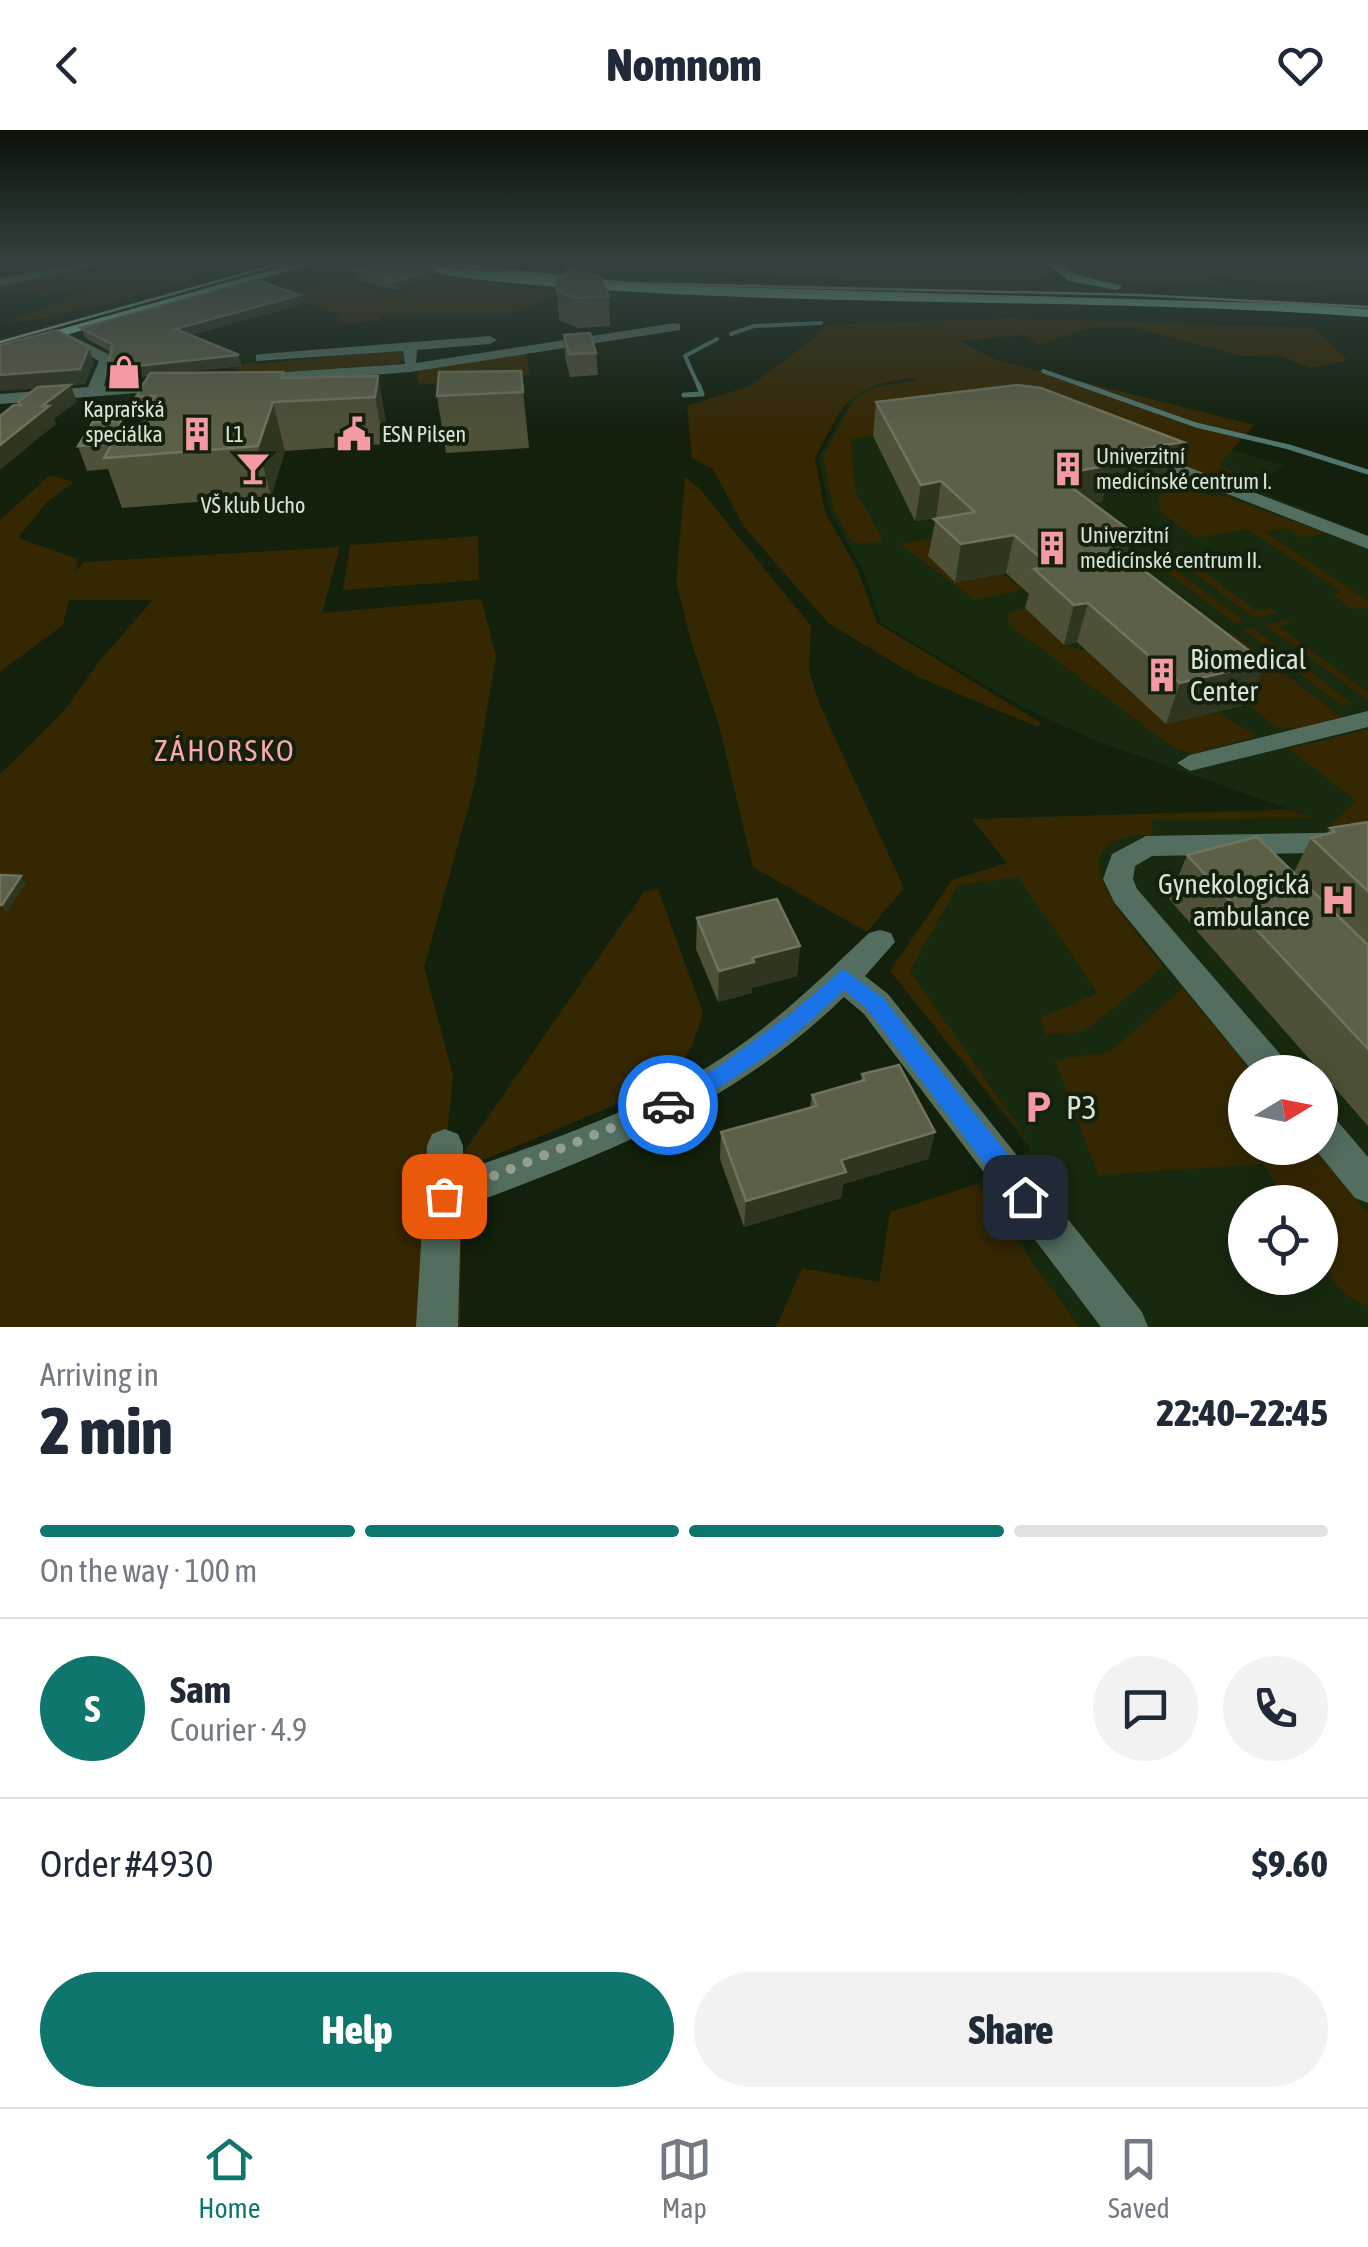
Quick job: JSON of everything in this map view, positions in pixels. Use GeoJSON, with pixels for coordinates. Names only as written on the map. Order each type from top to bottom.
{"type":"FeatureCollection","features":[{"type":"Feature","properties":{"kind":"main road"},"geometry":{"type":"LineString","coordinates":[[0,334],[51,320]]}},
{"type":"Feature","properties":{"kind":"main road"},"geometry":{"type":"LineString","coordinates":[[0,350],[105,320]]}},
{"type":"Feature","properties":{"kind":"street"},"geometry":{"type":"LineString","coordinates":[[243,380],[410,368],[675,327]]}},
{"type":"Feature","properties":{"kind":"street"},"geometry":{"type":"LineString","coordinates":[[58,333],[108,359],[94,392]]}},
{"type":"Feature","properties":{"kind":"street"},"geometry":{"type":"LineString","coordinates":[[261,358],[505,338]]}},
{"type":"Feature","properties":{"kind":"street"},"geometry":{"type":"LineString","coordinates":[[410,346],[410,368]]}},
{"type":"Feature","properties":{"kind":"street"},"geometry":{"type":"LineString","coordinates":[[0,399],[188,384]]}},
{"type":"Feature","properties":{"kind":"street"},"geometry":{"type":"LineString","coordinates":[[0,412],[19,398]]}},
{"type":"Feature","properties":{"kind":"street"},"geometry":{"type":"LineString","coordinates":[[1121,446],[1368,543]]}},
{"type":"Feature","properties":{"kind":"street"},"geometry":{"type":"LineString","coordinates":[[1190,764],[1368,719]]}},
{"type":"Feature","properties":{"kind":"street"},"geometry":{"type":"LineString","coordinates":[[1260,1055],[1124,894],[1118,879],[1122,861],[1132,851],[1146,846],[1368,842]]}},
{"type":"Feature","properties":{"kind":"street"},"geometry":{"type":"LineString","coordinates":[[444,1196],[646,1117],[725,1075],[800,1019],[880,942]]}},
{"type":"Feature","properties":{"kind":"street"},"geometry":{"type":"LineString","coordinates":[[843,977],[876,1004],[1127,1327]]}},
{"type":"Feature","properties":{"kind":"street"},"geometry":{"type":"LineString","coordinates":[[437,1327],[445,1146]]}},
{"type":"Feature","properties":{"kind":"street"},"geometry":{"type":"LineString","coordinates":[[1338,1149],[1368,1185]]}},
{"type":"Feature","properties":{"kind":"shaded area"},"geometry":{"type":"Polygon","coordinates":[[[69,320],[86,320],[0,343],[0,339],[69,320]]]}},
{"type":"Feature","properties":{"kind":"shaded area"},"geometry":{"type":"Polygon","coordinates":[[[338,320],[379,320],[379,321],[337,324],[338,320]]]}},
{"type":"Feature","properties":{"kind":"shaded area"},"geometry":{"type":"Polygon","coordinates":[[[1067,320],[1314,328],[1347,360],[1311,368],[1277,355],[1242,356],[1132,327],[1089,328],[1040,345],[1022,335],[959,341],[996,360],[1254,425],[1219,465],[1233,471],[1239,487],[1045,411],[851,439],[855,490],[884,541],[861,544],[851,541],[834,511],[823,456],[854,400],[874,388],[919,380],[904,379],[873,387],[850,400],[815,458],[825,512],[857,568],[877,623],[1041,723],[1038,727],[918,677],[828,623],[744,527],[713,469],[692,458],[687,406],[750,386],[814,338],[825,325],[1067,320]]]}},
{"type":"Feature","properties":{"kind":"shaded area"},"geometry":{"type":"Polygon","coordinates":[[[396,350],[403,353],[404,360],[398,364],[238,375],[235,366],[257,361],[396,350]]]}},
{"type":"Feature","properties":{"kind":"shaded area"},"geometry":{"type":"Polygon","coordinates":[[[526,351],[530,375],[419,385],[417,371],[526,351]]]}},
{"type":"Feature","properties":{"kind":"shaded area"},"geometry":{"type":"Polygon","coordinates":[[[941,375],[1061,396],[1285,466],[1249,487],[1368,535],[1368,1327],[1079,1327],[977,1184],[1031,1150],[890,971],[952,880],[1007,863],[972,819],[1288,809],[1097,741],[1022,707],[881,623],[865,575],[829,509],[819,457],[851,399],[871,387],[941,375]]]}},
{"type":"Feature","properties":{"kind":"shaded area"},"geometry":{"type":"Polygon","coordinates":[[[50,475],[74,482],[46,503],[18,538],[78,559],[76,571],[84,562],[340,547],[322,613],[481,599],[496,655],[474,787],[424,967],[453,1076],[445,1155],[463,1153],[644,892],[658,889],[703,1013],[692,1046],[665,1084],[462,1169],[460,1327],[0,1327],[0,774],[62,713],[101,659],[153,600],[69,600],[63,625],[0,672],[0,520],[50,475]]]}},
{"type":"Feature","properties":{"kind":"shaded area"},"geometry":{"type":"Polygon","coordinates":[[[685,477],[699,488],[811,626],[809,670],[819,703],[904,888],[867,932],[753,867],[719,726],[676,582],[685,477]]]}},
{"type":"Feature","properties":{"kind":"shaded area"},"geometry":{"type":"Polygon","coordinates":[[[1179,484],[1206,495],[1225,496],[1326,533],[1303,538],[1287,528],[1265,532],[1368,600],[1368,608],[1353,609],[1332,595],[1343,592],[1248,529],[1197,538],[1162,513],[1157,499],[1166,487],[1179,484]]]}},
{"type":"Feature","properties":{"kind":"shaded area"},"geometry":{"type":"Polygon","coordinates":[[[950,535],[1024,590],[975,600],[900,544],[950,535]]]}},
{"type":"Feature","properties":{"kind":"shaded area"},"geometry":{"type":"Polygon","coordinates":[[[478,536],[479,580],[343,590],[350,545],[478,536]]]}},
{"type":"Feature","properties":{"kind":"shaded area"},"geometry":{"type":"Polygon","coordinates":[[[1162,549],[1174,549],[1257,611],[1271,608],[1277,613],[1254,618],[1162,549]]]}},
{"type":"Feature","properties":{"kind":"shaded area"},"geometry":{"type":"Polygon","coordinates":[[[1151,551],[1244,621],[1234,623],[1142,553],[1151,551]]]}},
{"type":"Feature","properties":{"kind":"shaded area"},"geometry":{"type":"Polygon","coordinates":[[[1026,609],[1064,645],[1087,651],[1174,691],[1257,736],[1194,754],[1174,748],[1008,624],[1009,613],[1026,609]]]}},
{"type":"Feature","properties":{"kind":"shaded area"},"geometry":{"type":"Polygon","coordinates":[[[1287,620],[1291,623],[1279,627],[1368,692],[1368,700],[1264,625],[1287,620]]]}},
{"type":"Feature","properties":{"kind":"shaded area"},"geometry":{"type":"Polygon","coordinates":[[[1253,628],[1353,704],[1342,706],[1243,630],[1253,628]]]}},
{"type":"Feature","properties":{"kind":"shaded area"},"geometry":{"type":"Polygon","coordinates":[[[1232,633],[1341,717],[1298,729],[1276,727],[1176,644],[1232,633]]]}},
{"type":"Feature","properties":{"kind":"shaded area"},"geometry":{"type":"Polygon","coordinates":[[[1368,729],[1368,831],[1331,825],[1356,801],[1289,749],[1368,729]]]}},
{"type":"Feature","properties":{"kind":"shaded area"},"geometry":{"type":"Polygon","coordinates":[[[1289,810],[1313,818],[1151,820],[1154,835],[1121,839],[1104,849],[1099,865],[1104,885],[1162,968],[1079,1032],[1046,1035],[1040,1018],[1098,993],[1018,877],[958,885],[910,971],[1037,1153],[890,971],[952,880],[1007,863],[972,819],[1289,810]]]}},
{"type":"Feature","properties":{"kind":"shaded area"},"geometry":{"type":"Polygon","coordinates":[[[1183,988],[1238,1055],[1228,1055],[1228,1165],[1248,1165],[1098,1175],[1055,1060],[1110,1052],[1183,988]]]}},
{"type":"Feature","properties":{"kind":"shaded area"},"geometry":{"type":"Polygon","coordinates":[[[1264,1165],[1328,1165],[1368,1214],[1368,1306],[1338,1286],[1338,1185],[1276,1185],[1264,1165]]]}},
{"type":"Feature","properties":{"kind":"shaded area"},"geometry":{"type":"Polygon","coordinates":[[[977,1184],[1079,1327],[776,1327],[802,1268],[879,1282],[890,1212],[977,1184]]]}},
{"type":"Feature","properties":{"kind":"building"},"geometry":{"type":"Polygon","coordinates":[[[111,320],[209,320],[175,329],[239,355],[108,369],[112,344],[81,328],[111,320]]]}},
{"type":"Feature","properties":{"kind":"building"},"geometry":{"type":"Polygon","coordinates":[[[56,330],[89,347],[80,369],[0,375],[0,345],[56,330]]]}},
{"type":"Feature","properties":{"kind":"building"},"geometry":{"type":"Polygon","coordinates":[[[590,333],[596,353],[569,354],[564,335],[590,333]]]}},
{"type":"Feature","properties":{"kind":"building"},"geometry":{"type":"Polygon","coordinates":[[[521,371],[523,392],[437,396],[439,372],[521,371]]]}},
{"type":"Feature","properties":{"kind":"building"},"geometry":{"type":"Polygon","coordinates":[[[283,372],[281,378],[378,376],[375,397],[273,402],[258,446],[104,458],[118,433],[137,433],[155,396],[136,397],[150,373],[283,372]]]}},
{"type":"Feature","properties":{"kind":"building"},"geometry":{"type":"Polygon","coordinates":[[[70,385],[0,445],[0,416],[14,405],[21,405],[18,402],[38,387],[70,385]]]}},
{"type":"Feature","properties":{"kind":"building"},"geometry":{"type":"Polygon","coordinates":[[[1017,385],[1041,388],[1183,442],[1098,456],[1111,465],[1055,475],[1133,533],[1103,539],[1265,663],[1180,683],[1088,603],[1074,605],[1034,569],[1050,566],[1014,535],[961,544],[934,519],[975,512],[941,481],[921,485],[876,402],[1017,385]]]}},
{"type":"Feature","properties":{"kind":"building"},"geometry":{"type":"Polygon","coordinates":[[[121,421],[108,444],[78,446],[93,422],[121,421]]]}},
{"type":"Feature","properties":{"kind":"building"},"geometry":{"type":"Polygon","coordinates":[[[1368,822],[1368,891],[1311,838],[1335,832],[1330,828],[1368,822]]]}},
{"type":"Feature","properties":{"kind":"building"},"geometry":{"type":"Polygon","coordinates":[[[1257,837],[1368,945],[1368,1049],[1187,855],[1257,837]]]}},
{"type":"Feature","properties":{"kind":"building"},"geometry":{"type":"Polygon","coordinates":[[[0,875],[21,876],[2,905],[0,905],[0,875]]]}},
{"type":"Feature","properties":{"kind":"building"},"geometry":{"type":"Polygon","coordinates":[[[777,899],[800,946],[719,971],[697,918],[777,899]]]}},
{"type":"Feature","properties":{"kind":"building"},"geometry":{"type":"Polygon","coordinates":[[[899,1065],[935,1132],[841,1160],[846,1172],[746,1201],[721,1132],[817,1106],[812,1095],[865,1080],[862,1074],[899,1065]]]}},
{"type":"Feature","properties":{"kind":"waterway"},"geometry":{"type":"LineString","coordinates":[[731,334],[754,326],[821,323]]}},
{"type":"Feature","properties":{"kind":"waterway"},"geometry":{"type":"LineString","coordinates":[[699,387],[685,356],[717,339]]}},
{"type":"Feature","properties":{"kind":"waterway"},"geometry":{"type":"LineString","coordinates":[[1043,371],[1088,387]]}},
{"type":"Feature","properties":{"kind":"waterway"},"geometry":{"type":"LineString","coordinates":[[684,395],[702,394],[698,384]]}},
{"type":"Feature","properties":{"kind":"waterway"},"geometry":{"type":"LineString","coordinates":[[1080,384],[1196,425],[1289,447],[1368,472]]}},
{"type":"Feature","properties":{"kind":"tram line"},"geometry":{"type":"LineString","coordinates":[[0,342],[79,320]]}},
{"type":"Feature","properties":{"kind":"way so far"},"geometry":{"type":"LineString","coordinates":[[444,1196],[668,1105]]}},
{"type":"Feature","properties":{"kind":"place","name":"Kaprařská speciálka"},"geometry":{"type":"Point","coordinates":[124,372]}},
{"type":"Feature","properties":{"kind":"place","name":"L1"},"geometry":{"type":"Point","coordinates":[197,434]}},
{"type":"Feature","properties":{"kind":"place","name":"ESN Pilsen"},"geometry":{"type":"Point","coordinates":[354,434]}},
{"type":"Feature","properties":{"kind":"place","name":"VŠ klub Ucho"},"geometry":{"type":"Point","coordinates":[253,468]}},
{"type":"Feature","properties":{"kind":"place","name":"Univerzitní medicínské centrum I."},"geometry":{"type":"Point","coordinates":[1068,469]}},
{"type":"Feature","properties":{"kind":"place","name":"Univerzitní medicínské centrum II."},"geometry":{"type":"Point","coordinates":[1052,548]}},
{"type":"Feature","properties":{"kind":"place","name":"Biomedical Center"},"geometry":{"type":"Point","coordinates":[1162,675]}},
{"type":"Feature","properties":{"kind":"place","name":"Gynekologická ambulance"},"geometry":{"type":"Point","coordinates":[1338,900]}},
{"type":"Feature","properties":{"kind":"place","name":"P3"},"geometry":{"type":"Point","coordinates":[1038,1107]}},
{"type":"Feature","properties":{"kind":"district","name":"ZÁHORSKO"},"geometry":{"type":"Point","coordinates":[225,750]}},
{"type":"Feature","properties":{"kind":"route"},"geometry":{"type":"LineString","coordinates":[[668,1105],[725,1075],[800,1019],[843,977],[876,1004],[1025,1197]]}}]}
